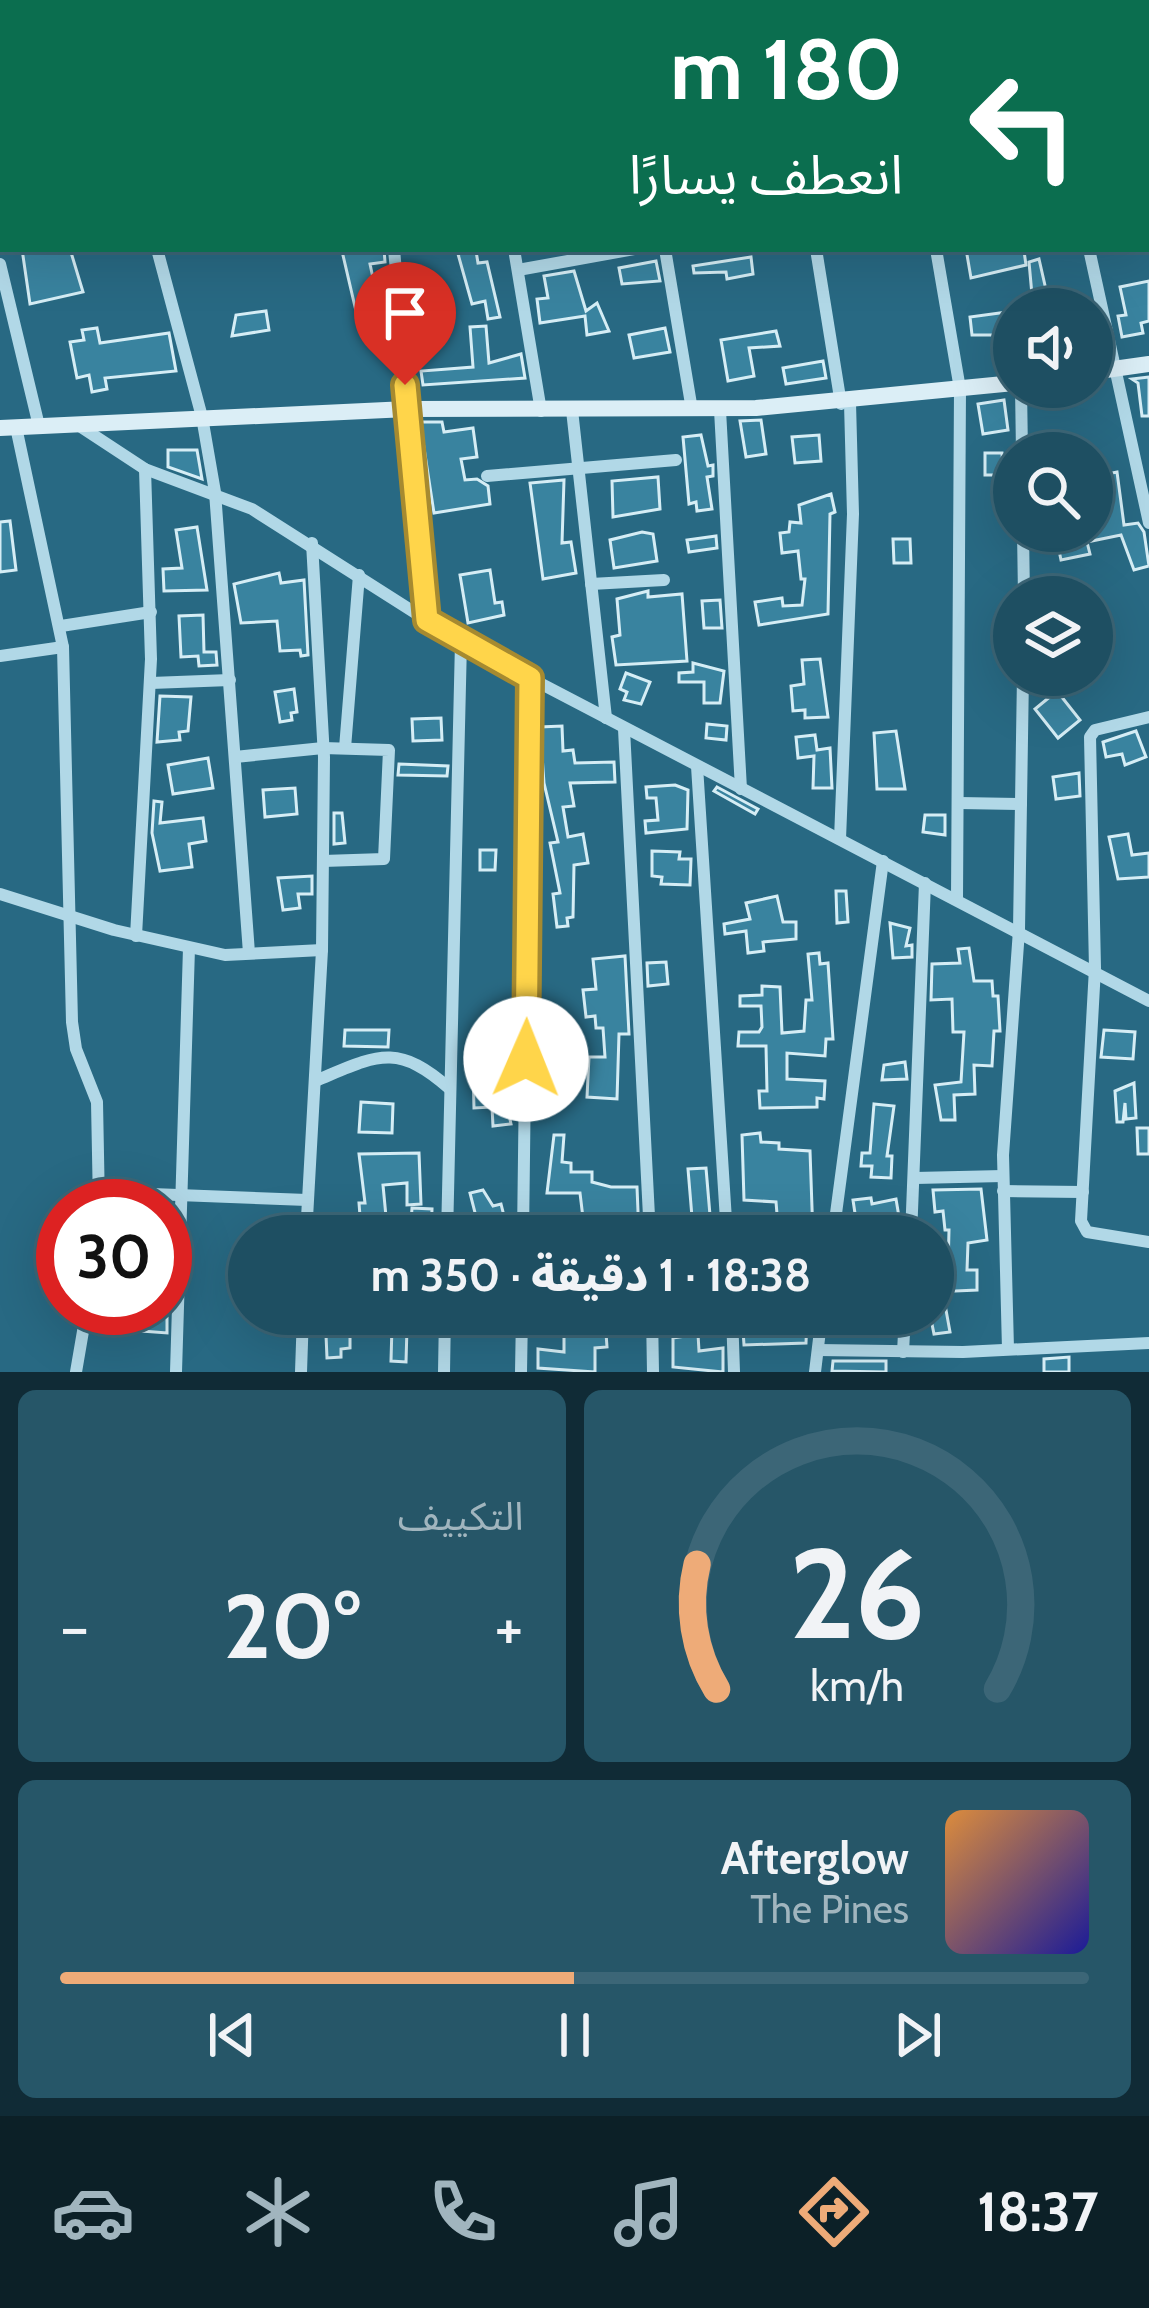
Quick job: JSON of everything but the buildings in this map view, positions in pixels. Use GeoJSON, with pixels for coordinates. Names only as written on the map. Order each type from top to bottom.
{"type":"FeatureCollection","features":[{"type":"Feature","properties":{"kind":"street"},"geometry":{"type":"LineString","coordinates":[[158,252],[202,417],[215,492],[249,953]]}},
{"type":"Feature","properties":{"kind":"street"},"geometry":{"type":"LineString","coordinates":[[394,252],[427,620]]}},
{"type":"Feature","properties":{"kind":"street"},"geometry":{"type":"LineString","coordinates":[[515,252],[541,411]]}},
{"type":"Feature","properties":{"kind":"street"},"geometry":{"type":"LineString","coordinates":[[518,270],[617,252]]}},
{"type":"Feature","properties":{"kind":"street"},"geometry":{"type":"LineString","coordinates":[[666,252],[692,410]]}},
{"type":"Feature","properties":{"kind":"street"},"geometry":{"type":"LineString","coordinates":[[817,252],[845,404],[853,514],[840,839]]}},
{"type":"Feature","properties":{"kind":"street"},"geometry":{"type":"LineString","coordinates":[[937,252],[960,389],[957,899]]}},
{"type":"Feature","properties":{"kind":"street"},"geometry":{"type":"LineString","coordinates":[[1090,252],[1149,524]]}},
{"type":"Feature","properties":{"kind":"street"},"geometry":{"type":"LineString","coordinates":[[0,264],[39,426]]}},
{"type":"Feature","properties":{"kind":"street"},"geometry":{"type":"LineString","coordinates":[[1114,368],[1149,364]]}},
{"type":"Feature","properties":{"kind":"street"},"geometry":{"type":"LineString","coordinates":[[99,1179],[97,1102],[74,1039],[64,646],[8,428],[406,409],[720,410],[845,404],[993,387]]}},
{"type":"Feature","properties":{"kind":"street"},"geometry":{"type":"LineString","coordinates":[[572,410],[606,718]]}},
{"type":"Feature","properties":{"kind":"street"},"geometry":{"type":"LineString","coordinates":[[720,410],[741,789]]}},
{"type":"Feature","properties":{"kind":"street"},"geometry":{"type":"LineString","coordinates":[[74,423],[145,469],[215,492],[312,543],[461,642],[1149,1000]]}},
{"type":"Feature","properties":{"kind":"street"},"geometry":{"type":"LineString","coordinates":[[487,476],[676,460]]}},
{"type":"Feature","properties":{"kind":"street"},"geometry":{"type":"LineString","coordinates":[[136,936],[151,683],[145,469]]}},
{"type":"Feature","properties":{"kind":"street"},"geometry":{"type":"LineString","coordinates":[[307,1215],[323,861],[323,748],[312,543]]}},
{"type":"Feature","properties":{"kind":"street"},"geometry":{"type":"LineString","coordinates":[[345,748],[359,575]]}},
{"type":"Feature","properties":{"kind":"street"},"geometry":{"type":"LineString","coordinates":[[591,584],[664,580]]}},
{"type":"Feature","properties":{"kind":"street"},"geometry":{"type":"LineString","coordinates":[[61,626],[151,612]]}},
{"type":"Feature","properties":{"kind":"street"},"geometry":{"type":"LineString","coordinates":[[447,1215],[461,642]]}},
{"type":"Feature","properties":{"kind":"street"},"geometry":{"type":"LineString","coordinates":[[0,656],[64,646]]}},
{"type":"Feature","properties":{"kind":"street"},"geometry":{"type":"LineString","coordinates":[[524,1215],[530,678]]}},
{"type":"Feature","properties":{"kind":"street"},"geometry":{"type":"LineString","coordinates":[[151,683],[230,680]]}},
{"type":"Feature","properties":{"kind":"street"},"geometry":{"type":"LineString","coordinates":[[1008,1349],[1003,1184],[1019,930],[1023,696]]}},
{"type":"Feature","properties":{"kind":"street"},"geometry":{"type":"LineString","coordinates":[[1149,717],[1090,736],[1095,968],[1083,1192],[1083,1230],[1149,1242]]}},
{"type":"Feature","properties":{"kind":"street"},"geometry":{"type":"LineString","coordinates":[[624,729],[649,1215]]}},
{"type":"Feature","properties":{"kind":"street"},"geometry":{"type":"LineString","coordinates":[[235,757],[323,748],[389,750],[385,857],[323,861]]}},
{"type":"Feature","properties":{"kind":"street"},"geometry":{"type":"LineString","coordinates":[[697,766],[726,1215]]}},
{"type":"Feature","properties":{"kind":"street"},"geometry":{"type":"LineString","coordinates":[[958,803],[1021,805]]}},
{"type":"Feature","properties":{"kind":"street"},"geometry":{"type":"LineString","coordinates":[[836,1215],[884,861]]}},
{"type":"Feature","properties":{"kind":"street"},"geometry":{"type":"LineString","coordinates":[[912,1215],[925,883]]}},
{"type":"Feature","properties":{"kind":"street"},"geometry":{"type":"LineString","coordinates":[[0,894],[73,919],[189,948],[249,953],[322,950]]}},
{"type":"Feature","properties":{"kind":"street"},"geometry":{"type":"LineString","coordinates":[[182,1179],[189,948]]}},
{"type":"Feature","properties":{"kind":"street"},"geometry":{"type":"LineString","coordinates":[[315,1081],[375,1058],[400,1056],[426,1068],[449,1089]]}},
{"type":"Feature","properties":{"kind":"street"},"geometry":{"type":"LineString","coordinates":[[915,1178],[1083,1192]]}},
{"type":"Feature","properties":{"kind":"street"},"geometry":{"type":"LineString","coordinates":[[192,1195],[307,1200]]}},
{"type":"Feature","properties":{"kind":"street"},"geometry":{"type":"LineString","coordinates":[[76,1372],[82,1335]]}},
{"type":"Feature","properties":{"kind":"street"},"geometry":{"type":"LineString","coordinates":[[176,1372],[177,1335]]}},
{"type":"Feature","properties":{"kind":"street"},"geometry":{"type":"LineString","coordinates":[[301,1372],[302,1335]]}},
{"type":"Feature","properties":{"kind":"street"},"geometry":{"type":"LineString","coordinates":[[444,1372],[445,1335]]}},
{"type":"Feature","properties":{"kind":"street"},"geometry":{"type":"LineString","coordinates":[[521,1372],[522,1335]]}},
{"type":"Feature","properties":{"kind":"street"},"geometry":{"type":"LineString","coordinates":[[652,1335],[653,1372]]}},
{"type":"Feature","properties":{"kind":"street"},"geometry":{"type":"LineString","coordinates":[[732,1335],[734,1372]]}},
{"type":"Feature","properties":{"kind":"street"},"geometry":{"type":"LineString","coordinates":[[814,1372],[820,1335]]}},
{"type":"Feature","properties":{"kind":"street"},"geometry":{"type":"LineString","coordinates":[[903,1352],[904,1335]]}},
{"type":"Feature","properties":{"kind":"street"},"geometry":{"type":"LineString","coordinates":[[818,1350],[903,1352],[1149,1343]]}},
{"type":"Feature","properties":{"kind":"route"},"geometry":{"type":"LineString","coordinates":[[405,385],[427,620],[530,678],[526,1059]]}}]}
